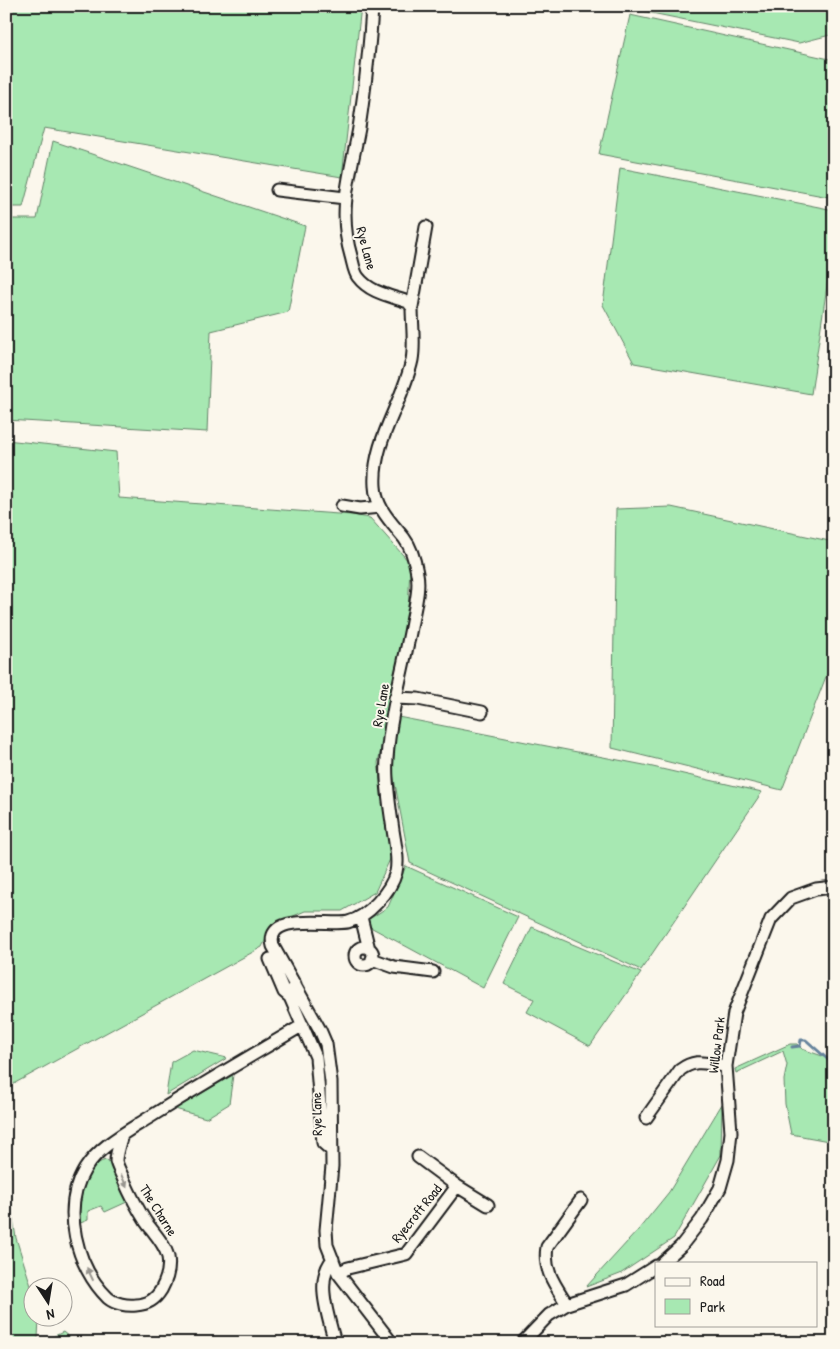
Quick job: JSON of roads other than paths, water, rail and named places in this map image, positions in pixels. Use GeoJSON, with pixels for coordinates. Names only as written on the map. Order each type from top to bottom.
{"type":"FeatureCollection","features":[{"type":"Feature","properties":{"kind":"street","name":"Rye Lane"},"geometry":{"type":"LineString","coordinates":[[372,6],[359,127],[345,198],[344,219],[348,247],[356,276],[372,290],[408,302],[412,307],[412,358],[402,395],[384,436],[376,467],[375,487],[380,507],[391,524],[405,539],[412,552],[418,573],[416,604],[395,698],[386,760],[390,809],[397,856],[396,872],[383,896],[371,910],[361,917],[341,923],[299,922],[285,925],[277,929],[272,939],[273,946],[326,1044],[331,1082],[332,1151],[326,1230],[328,1245],[338,1273],[392,1343]]}},
{"type":"Feature","properties":{"kind":"street"},"geometry":{"type":"LineString","coordinates":[[277,190],[345,198]]}},
{"type":"Feature","properties":{"kind":"street"},"geometry":{"type":"LineString","coordinates":[[412,307],[426,227]]}},
{"type":"Feature","properties":{"kind":"street"},"geometry":{"type":"LineString","coordinates":[[342,506],[360,509],[380,507]]}},
{"type":"Feature","properties":{"kind":"street"},"geometry":{"type":"LineString","coordinates":[[395,698],[418,699],[482,712]]}},
{"type":"Feature","properties":{"kind":"street","name":"Willow Park"},"geometry":{"type":"LineString","coordinates":[[663,1262],[681,1246],[720,1188],[728,1160],[731,1132],[726,1066],[734,1013],[771,919],[791,898],[816,889],[834,888]]}},
{"type":"Feature","properties":{"kind":"street"},"geometry":{"type":"LineString","coordinates":[[361,917],[371,954],[394,967],[433,972]]}},
{"type":"Feature","properties":{"kind":"street"},"geometry":{"type":"LineString","coordinates":[[270,959],[284,992],[290,997],[316,1057],[323,1143],[332,1151]]}},
{"type":"Feature","properties":{"kind":"street"},"geometry":{"type":"LineString","coordinates":[[290,997],[295,984]]}},
{"type":"Feature","properties":{"kind":"street","name":"The Charne"},"geometry":{"type":"LineString","coordinates":[[122,1135],[116,1160],[132,1199],[168,1257],[166,1276],[162,1288],[151,1301],[137,1305],[125,1305],[110,1300],[90,1277],[76,1244],[73,1223],[77,1185],[85,1169],[93,1158],[122,1135],[302,1025]]}},
{"type":"Feature","properties":{"kind":"street"},"geometry":{"type":"LineString","coordinates":[[646,1118],[680,1070],[686,1066],[699,1062],[726,1066]]}},
{"type":"Feature","properties":{"kind":"street"},"geometry":{"type":"LineString","coordinates":[[418,1157],[457,1186],[488,1205]]}},
{"type":"Feature","properties":{"kind":"street","name":"Ryecroft Road"},"geometry":{"type":"LineString","coordinates":[[338,1273],[348,1268],[406,1254],[457,1186]]}},
{"type":"Feature","properties":{"kind":"street"},"geometry":{"type":"LineString","coordinates":[[567,1304],[549,1274],[545,1256],[547,1247],[581,1200]]}},
{"type":"Feature","properties":{"kind":"street"},"geometry":{"type":"LineString","coordinates":[[333,1259],[326,1266],[324,1290],[335,1343]]}},
{"type":"Feature","properties":{"kind":"street"},"geometry":{"type":"LineString","coordinates":[[522,1343],[550,1314],[567,1304],[626,1285],[655,1267]]}},
{"type":"Feature","properties":{"kind":"waterway"},"geometry":{"type":"LineString","coordinates":[[792,1047],[800,1046],[801,1040],[806,1040],[834,1065]]}}]}
